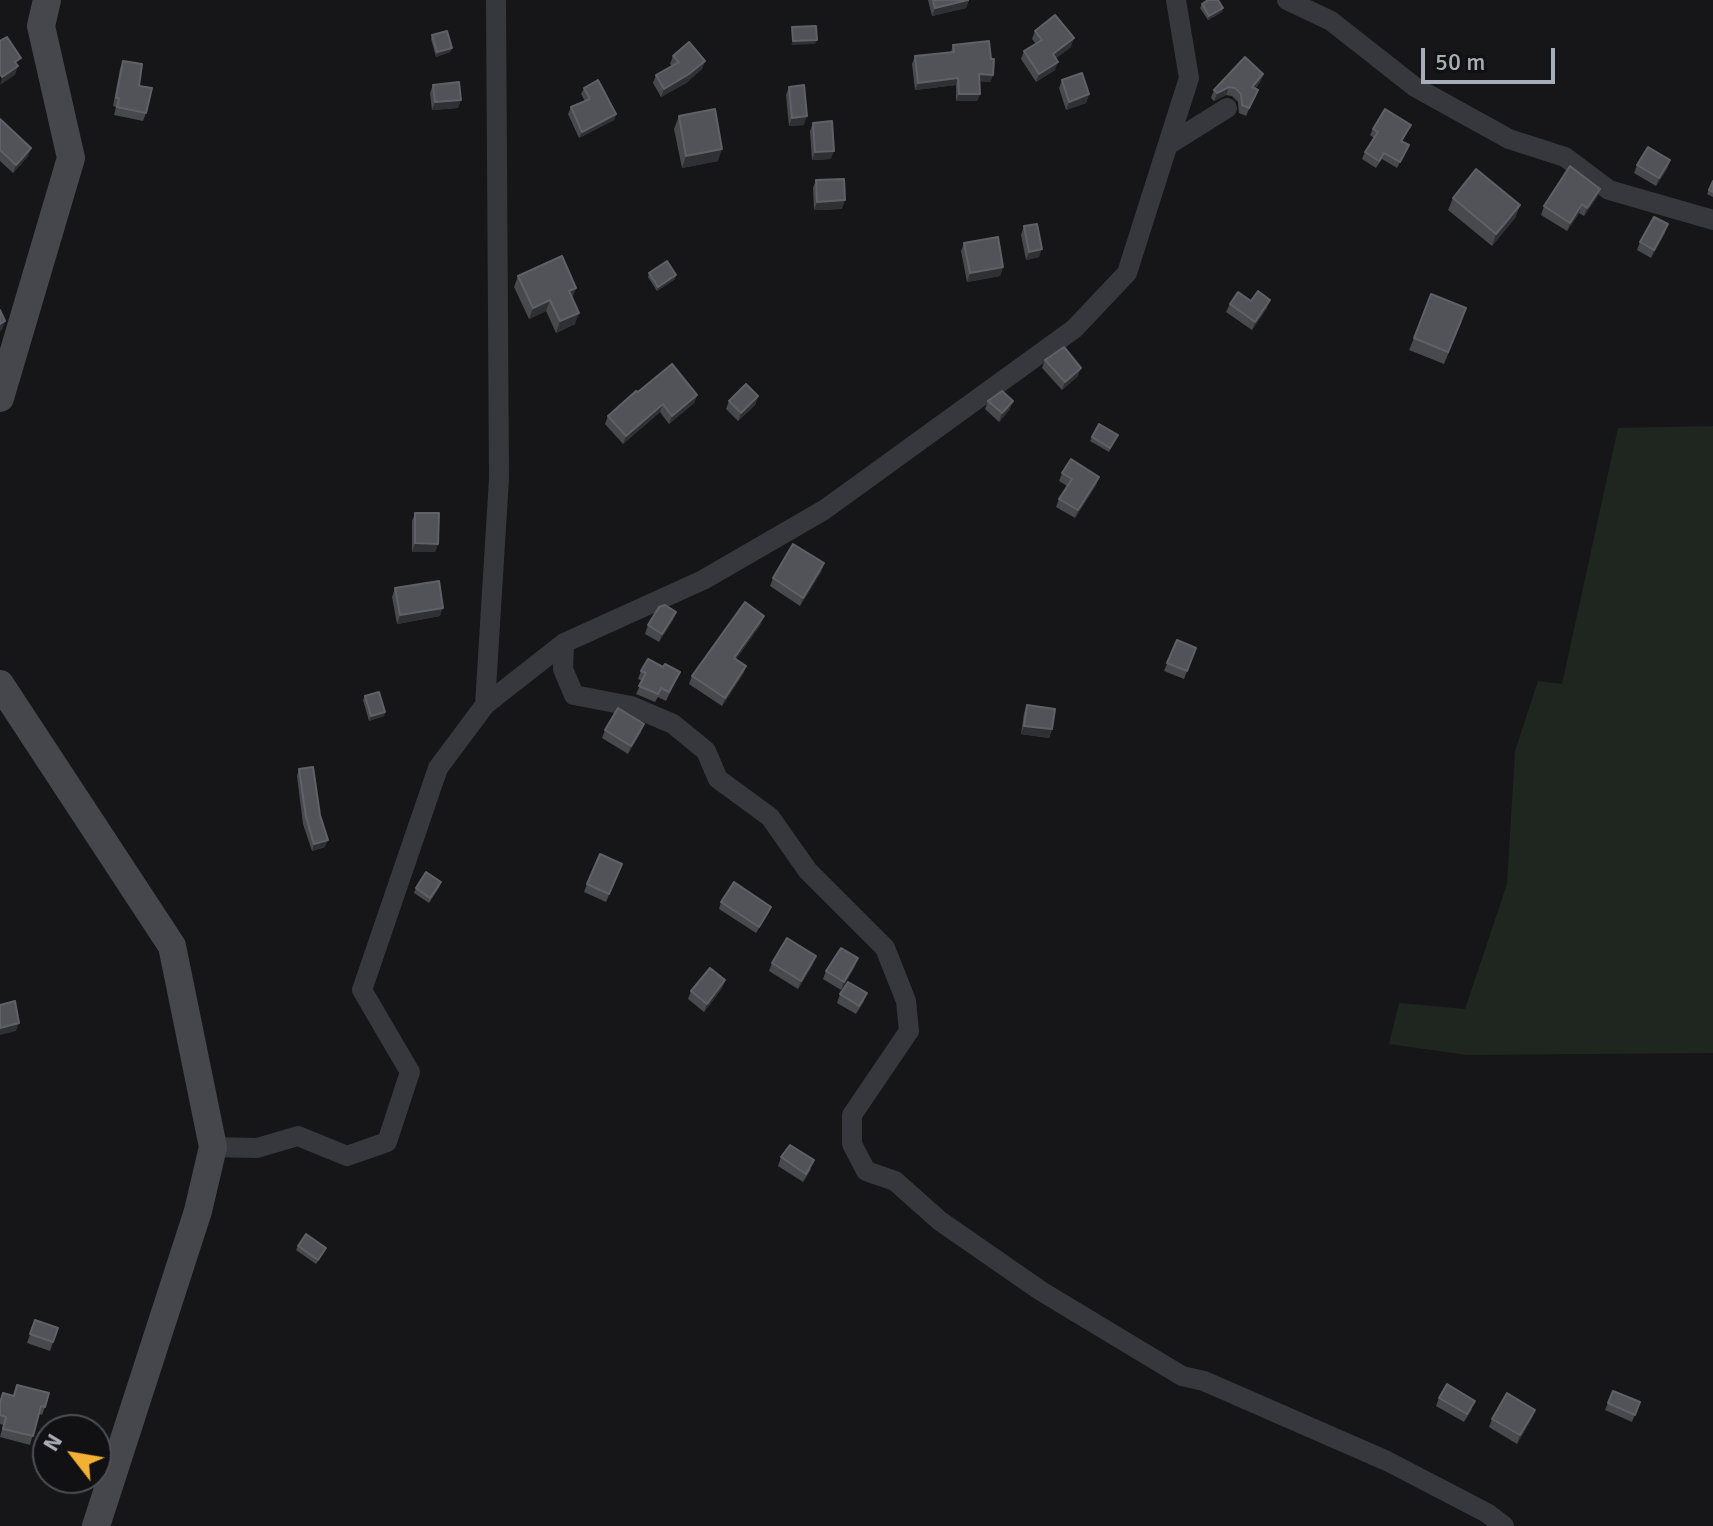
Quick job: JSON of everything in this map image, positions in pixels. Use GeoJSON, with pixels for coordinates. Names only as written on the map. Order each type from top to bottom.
{"type":"FeatureCollection","features":[{"type":"Feature","properties":{"kind":"street"},"geometry":{"type":"LineString","coordinates":[[0,398],[71,158],[41,26],[47,0]]}},
{"type":"Feature","properties":{"kind":"street"},"geometry":{"type":"LineString","coordinates":[[485,705],[499,479],[496,0]]}},
{"type":"Feature","properties":{"kind":"street"},"geometry":{"type":"LineString","coordinates":[[213,1147],[257,1148],[298,1136],[347,1156],[387,1142],[410,1072],[362,990],[438,768],[485,705],[564,643],[703,580],[824,510],[1074,329],[1127,273],[1189,78],[1176,0]]}},
{"type":"Feature","properties":{"kind":"street"},"geometry":{"type":"LineString","coordinates":[[1287,0],[1331,21],[1415,87],[1509,139],[1565,157],[1609,190],[1713,220]]}},
{"type":"Feature","properties":{"kind":"street"},"geometry":{"type":"LineString","coordinates":[[1168,145],[1227,108]]}},
{"type":"Feature","properties":{"kind":"street"},"geometry":{"type":"LineString","coordinates":[[564,643],[563,669],[574,695],[631,706],[673,724],[706,751],[718,779],[770,817],[808,871],[885,948],[906,1001],[909,1031],[852,1115],[852,1144],[866,1171],[895,1181],[940,1221],[1041,1291],[1182,1376],[1204,1381],[1387,1461],[1487,1513],[1504,1526]]}},
{"type":"Feature","properties":{"kind":"street"},"geometry":{"type":"LineString","coordinates":[[0,684],[172,946],[213,1147],[198,1211],[96,1526]]}},
{"type":"Feature","properties":{"kind":"shaded area"},"geometry":{"type":"Polygon","coordinates":[[[1713,426],[1713,1053],[1467,1055],[1389,1044],[1399,1003],[1465,1009],[1507,884],[1515,751],[1538,681],[1562,684],[1618,428],[1713,426]]]}},
{"type":"Feature","properties":{"kind":"building"},"geometry":{"type":"Polygon","coordinates":[[[933,0],[968,0],[935,8],[933,0]]]}},
{"type":"Feature","properties":{"kind":"building"},"geometry":{"type":"Polygon","coordinates":[[[1208,0],[1218,0],[1223,8],[1209,16],[1202,4],[1208,0]]]}},
{"type":"Feature","properties":{"kind":"building"},"geometry":{"type":"Polygon","coordinates":[[[1055,15],[1074,38],[1053,54],[1058,62],[1039,74],[1024,51],[1042,40],[1035,31],[1055,15]]]}},
{"type":"Feature","properties":{"kind":"building"},"geometry":{"type":"Polygon","coordinates":[[[816,26],[817,40],[793,41],[792,27],[816,26]]]}},
{"type":"Feature","properties":{"kind":"building"},"geometry":{"type":"Polygon","coordinates":[[[447,31],[452,48],[437,52],[432,35],[447,31]]]}},
{"type":"Feature","properties":{"kind":"building"},"geometry":{"type":"Polygon","coordinates":[[[7,37],[21,58],[15,62],[18,66],[2,77],[0,41],[7,37]]]}},
{"type":"Feature","properties":{"kind":"building"},"geometry":{"type":"Polygon","coordinates":[[[989,41],[991,59],[994,59],[993,75],[979,74],[980,94],[959,94],[958,78],[918,83],[915,56],[954,52],[953,45],[989,41]]]}},
{"type":"Feature","properties":{"kind":"building"},"geometry":{"type":"Polygon","coordinates":[[[689,42],[705,61],[664,89],[656,75],[679,62],[673,56],[689,42]]]}},
{"type":"Feature","properties":{"kind":"building"},"geometry":{"type":"Polygon","coordinates":[[[1245,57],[1263,74],[1252,87],[1258,90],[1249,108],[1242,105],[1241,94],[1235,88],[1229,87],[1217,93],[1214,90],[1245,57]]]}},
{"type":"Feature","properties":{"kind":"building"},"geometry":{"type":"Polygon","coordinates":[[[123,61],[142,64],[139,86],[152,88],[146,113],[117,107],[123,61]]]}},
{"type":"Feature","properties":{"kind":"building"},"geometry":{"type":"Polygon","coordinates":[[[1082,73],[1089,94],[1069,102],[1062,80],[1082,73]]]}},
{"type":"Feature","properties":{"kind":"building"},"geometry":{"type":"Polygon","coordinates":[[[598,80],[616,114],[582,132],[571,107],[590,99],[584,88],[598,80]]]}},
{"type":"Feature","properties":{"kind":"building"},"geometry":{"type":"Polygon","coordinates":[[[459,82],[461,100],[435,102],[433,85],[459,82]]]}},
{"type":"Feature","properties":{"kind":"building"},"geometry":{"type":"Polygon","coordinates":[[[804,85],[807,116],[792,118],[789,87],[804,85]]]}},
{"type":"Feature","properties":{"kind":"building"},"geometry":{"type":"Polygon","coordinates":[[[715,109],[722,149],[686,156],[679,116],[715,109]]]}},
{"type":"Feature","properties":{"kind":"building"},"geometry":{"type":"Polygon","coordinates":[[[1385,109],[1411,125],[1401,141],[1409,145],[1400,162],[1384,153],[1379,161],[1365,152],[1378,132],[1373,129],[1385,109]]]}},
{"type":"Feature","properties":{"kind":"building"},"geometry":{"type":"Polygon","coordinates":[[[0,119],[31,148],[16,165],[0,150],[0,119]]]}},
{"type":"Feature","properties":{"kind":"building"},"geometry":{"type":"Polygon","coordinates":[[[832,121],[834,151],[815,152],[813,123],[832,121]]]}},
{"type":"Feature","properties":{"kind":"building"},"geometry":{"type":"Polygon","coordinates":[[[1648,147],[1670,160],[1659,178],[1637,165],[1648,147]]]}},
{"type":"Feature","properties":{"kind":"building"},"geometry":{"type":"Polygon","coordinates":[[[1570,166],[1600,189],[1587,208],[1582,204],[1570,223],[1544,206],[1570,166]]]}},
{"type":"Feature","properties":{"kind":"building"},"geometry":{"type":"Polygon","coordinates":[[[1476,169],[1520,205],[1496,234],[1453,198],[1476,169]]]}},
{"type":"Feature","properties":{"kind":"building"},"geometry":{"type":"Polygon","coordinates":[[[844,179],[845,200],[817,202],[816,180],[844,179]]]}},
{"type":"Feature","properties":{"kind":"building"},"geometry":{"type":"Polygon","coordinates":[[[1654,217],[1668,224],[1654,250],[1640,242],[1654,217]]]}},
{"type":"Feature","properties":{"kind":"building"},"geometry":{"type":"Polygon","coordinates":[[[1037,224],[1042,249],[1029,252],[1024,226],[1037,224]]]}},
{"type":"Feature","properties":{"kind":"building"},"geometry":{"type":"Polygon","coordinates":[[[998,237],[1003,267],[970,273],[964,243],[998,237]]]}},
{"type":"Feature","properties":{"kind":"building"},"geometry":{"type":"Polygon","coordinates":[[[562,256],[576,288],[569,291],[579,313],[560,321],[550,300],[533,308],[518,276],[562,256]]]}},
{"type":"Feature","properties":{"kind":"building"},"geometry":{"type":"Polygon","coordinates":[[[667,261],[676,275],[658,287],[649,273],[667,261]]]}},
{"type":"Feature","properties":{"kind":"building"},"geometry":{"type":"Polygon","coordinates":[[[1258,291],[1270,300],[1255,322],[1230,304],[1238,292],[1251,301],[1258,291]]]}},
{"type":"Feature","properties":{"kind":"building"},"geometry":{"type":"Polygon","coordinates":[[[1431,294],[1466,308],[1448,352],[1414,338],[1431,294]]]}},
{"type":"Feature","properties":{"kind":"building"},"geometry":{"type":"Polygon","coordinates":[[[1064,347],[1081,368],[1065,382],[1045,360],[1064,347]]]}},
{"type":"Feature","properties":{"kind":"building"},"geometry":{"type":"Polygon","coordinates":[[[672,364],[697,395],[672,416],[663,404],[626,436],[608,416],[672,364]]]}},
{"type":"Feature","properties":{"kind":"building"},"geometry":{"type":"Polygon","coordinates":[[[746,384],[758,396],[741,413],[729,401],[746,384]]]}},
{"type":"Feature","properties":{"kind":"building"},"geometry":{"type":"Polygon","coordinates":[[[1002,391],[1013,401],[1002,413],[988,401],[1002,391]]]}},
{"type":"Feature","properties":{"kind":"building"},"geometry":{"type":"Polygon","coordinates":[[[1099,424],[1118,435],[1110,448],[1092,437],[1099,424]]]}},
{"type":"Feature","properties":{"kind":"building"},"geometry":{"type":"Polygon","coordinates":[[[1071,459],[1099,477],[1078,510],[1059,499],[1072,479],[1062,473],[1071,459]]]}},
{"type":"Feature","properties":{"kind":"building"},"geometry":{"type":"Polygon","coordinates":[[[415,513],[439,513],[438,544],[415,543],[415,513]]]}},
{"type":"Feature","properties":{"kind":"building"},"geometry":{"type":"Polygon","coordinates":[[[793,544],[824,563],[803,598],[773,578],[793,544]]]}},
{"type":"Feature","properties":{"kind":"building"},"geometry":{"type":"Polygon","coordinates":[[[439,581],[443,608],[400,615],[395,588],[439,581]]]}},
{"type":"Feature","properties":{"kind":"building"},"geometry":{"type":"Polygon","coordinates":[[[745,602],[764,616],[734,658],[746,666],[725,698],[692,676],[745,602]]]}},
{"type":"Feature","properties":{"kind":"building"},"geometry":{"type":"Polygon","coordinates":[[[665,605],[676,612],[662,634],[648,625],[659,607],[665,605]]]}},
{"type":"Feature","properties":{"kind":"building"},"geometry":{"type":"Polygon","coordinates":[[[1177,640],[1196,648],[1187,671],[1167,663],[1177,640]]]}},
{"type":"Feature","properties":{"kind":"building"},"geometry":{"type":"Polygon","coordinates":[[[648,659],[680,672],[669,692],[661,688],[658,694],[639,686],[646,673],[641,671],[648,659]]]}},
{"type":"Feature","properties":{"kind":"building"},"geometry":{"type":"Polygon","coordinates":[[[379,692],[385,712],[371,716],[365,696],[379,692]]]}},
{"type":"Feature","properties":{"kind":"building"},"geometry":{"type":"Polygon","coordinates":[[[1027,705],[1055,709],[1052,729],[1024,726],[1027,705]]]}},
{"type":"Feature","properties":{"kind":"building"},"geometry":{"type":"Polygon","coordinates":[[[618,708],[644,724],[631,746],[605,730],[618,708]]]}},
{"type":"Feature","properties":{"kind":"building"},"geometry":{"type":"Polygon","coordinates":[[[313,767],[320,815],[328,840],[314,844],[306,817],[299,769],[313,767]]]}},
{"type":"Feature","properties":{"kind":"building"},"geometry":{"type":"Polygon","coordinates":[[[600,854],[622,864],[609,894],[587,884],[600,854]]]}},
{"type":"Feature","properties":{"kind":"building"},"geometry":{"type":"Polygon","coordinates":[[[426,872],[441,882],[430,898],[416,888],[426,872]]]}},
{"type":"Feature","properties":{"kind":"building"},"geometry":{"type":"Polygon","coordinates":[[[734,882],[771,907],[759,927],[721,902],[734,882]]]}},
{"type":"Feature","properties":{"kind":"building"},"geometry":{"type":"Polygon","coordinates":[[[787,938],[816,956],[801,981],[772,963],[787,938]]]}},
{"type":"Feature","properties":{"kind":"building"},"geometry":{"type":"Polygon","coordinates":[[[841,948],[858,958],[844,982],[826,971],[841,948]]]}},
{"type":"Feature","properties":{"kind":"building"},"geometry":{"type":"Polygon","coordinates":[[[710,968],[725,980],[707,1004],[691,991],[710,968]]]}},
{"type":"Feature","properties":{"kind":"building"},"geometry":{"type":"Polygon","coordinates":[[[848,982],[867,993],[859,1006],[840,994],[848,982]]]}},
{"type":"Feature","properties":{"kind":"building"},"geometry":{"type":"Polygon","coordinates":[[[15,1001],[19,1023],[0,1028],[0,1005],[15,1001]]]}},
{"type":"Feature","properties":{"kind":"building"},"geometry":{"type":"Polygon","coordinates":[[[790,1145],[814,1160],[806,1174],[781,1157],[790,1145]]]}},
{"type":"Feature","properties":{"kind":"building"},"geometry":{"type":"Polygon","coordinates":[[[306,1234],[326,1248],[318,1260],[298,1246],[306,1234]]]}},
{"type":"Feature","properties":{"kind":"building"},"geometry":{"type":"Polygon","coordinates":[[[35,1320],[58,1328],[53,1342],[30,1334],[35,1320]]]}},
{"type":"Feature","properties":{"kind":"building"},"geometry":{"type":"Polygon","coordinates":[[[1447,1384],[1475,1401],[1467,1414],[1439,1398],[1447,1384]]]}},
{"type":"Feature","properties":{"kind":"building"},"geometry":{"type":"Polygon","coordinates":[[[17,1385],[49,1393],[45,1407],[41,1406],[39,1414],[32,1414],[32,1436],[3,1429],[6,1417],[0,1415],[0,1403],[3,1393],[14,1396],[17,1385]]]}},
{"type":"Feature","properties":{"kind":"building"},"geometry":{"type":"Polygon","coordinates":[[[1613,1391],[1640,1402],[1635,1415],[1608,1403],[1613,1391]]]}},
{"type":"Feature","properties":{"kind":"building"},"geometry":{"type":"Polygon","coordinates":[[[1507,1393],[1535,1410],[1520,1435],[1492,1419],[1507,1393]]]}}]}
